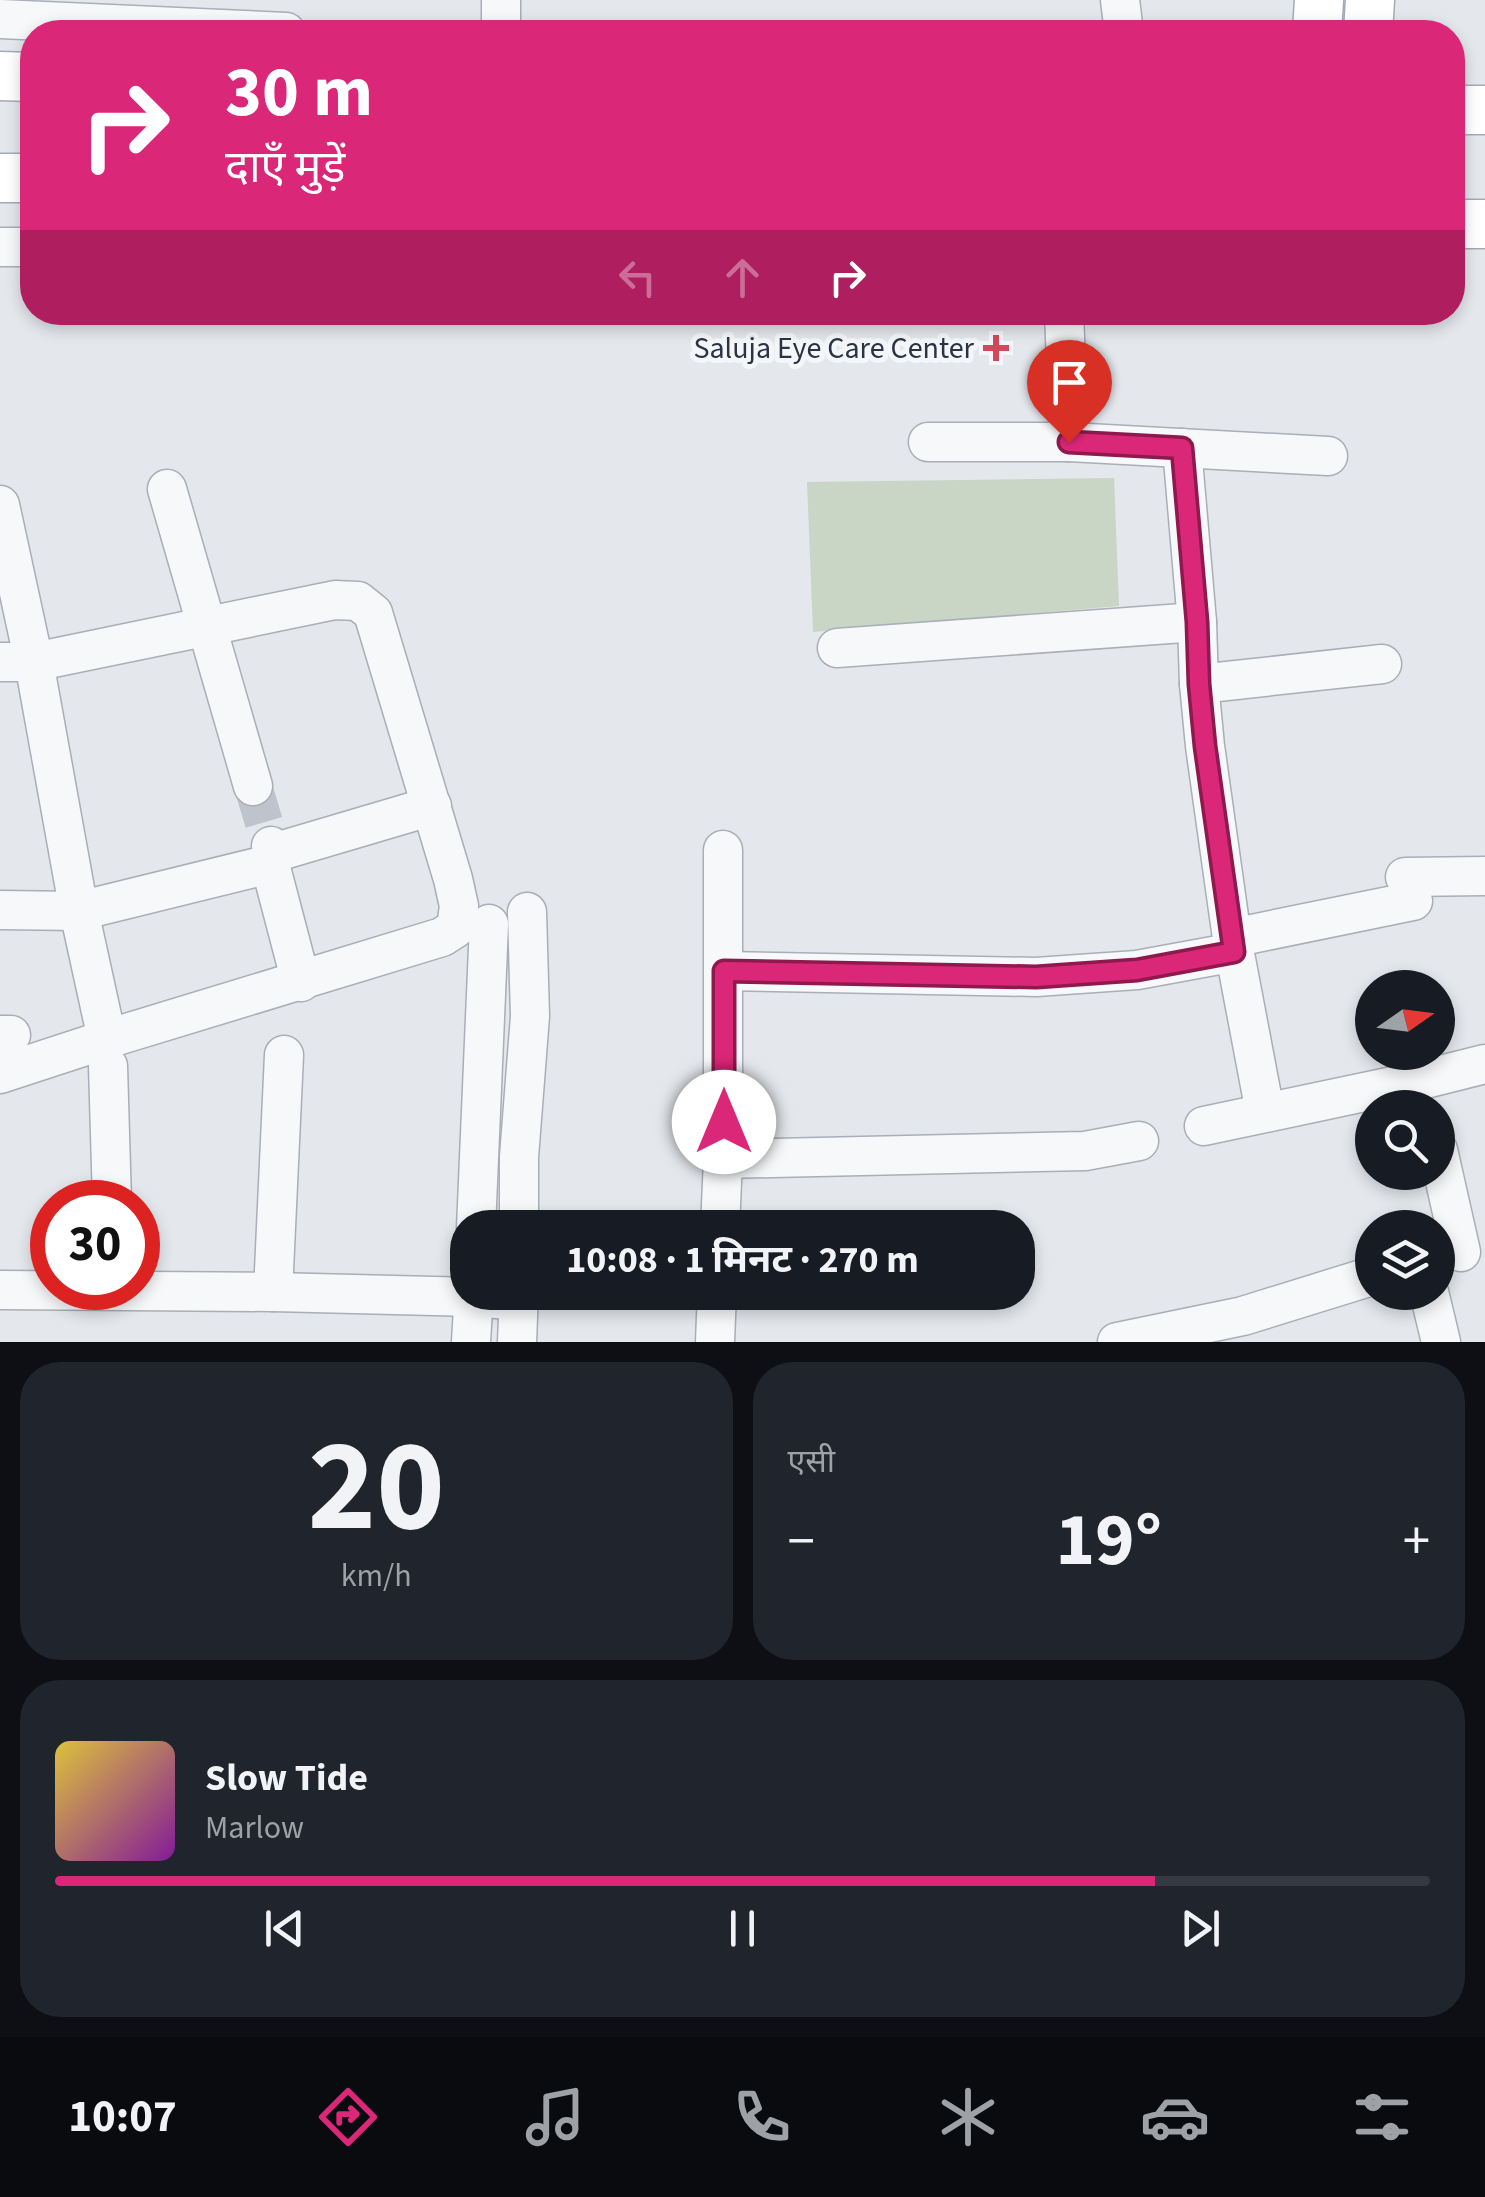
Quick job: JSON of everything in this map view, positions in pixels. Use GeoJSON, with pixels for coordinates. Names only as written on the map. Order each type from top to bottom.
{"type":"FeatureCollection","features":[{"type":"Feature","properties":{"kind":"street"},"geometry":{"type":"LineString","coordinates":[[1379,20],[1395,0]]}},
{"type":"Feature","properties":{"kind":"street"},"geometry":{"type":"LineString","coordinates":[[15,13],[115,20]]}},
{"type":"Feature","properties":{"kind":"street"},"geometry":{"type":"LineString","coordinates":[[1064,325],[1069,442]]}},
{"type":"Feature","properties":{"kind":"street"},"geometry":{"type":"LineString","coordinates":[[928,442],[1069,442],[1328,456]]}},
{"type":"Feature","properties":{"kind":"street"},"geometry":{"type":"LineString","coordinates":[[1182,448],[1205,746],[1233,945],[1264,1112]]}},
{"type":"Feature","properties":{"kind":"street"},"geometry":{"type":"LineString","coordinates":[[167,488],[254,786]]}},
{"type":"Feature","properties":{"kind":"street"},"geometry":{"type":"LineString","coordinates":[[0,504],[17,662],[79,910],[107,1052],[111,1180]]}},
{"type":"Feature","properties":{"kind":"street"},"geometry":{"type":"LineString","coordinates":[[0,1074],[107,1052],[301,982],[442,937],[456,928],[459,906],[454,878],[373,613],[358,602],[336,600],[17,662]]}},
{"type":"Feature","properties":{"kind":"street"},"geometry":{"type":"LineString","coordinates":[[837,648],[1197,622]]}},
{"type":"Feature","properties":{"kind":"street"},"geometry":{"type":"LineString","coordinates":[[1199,684],[1382,664]]}},
{"type":"Feature","properties":{"kind":"street"},"geometry":{"type":"LineString","coordinates":[[0,910],[79,910],[432,806]]}},
{"type":"Feature","properties":{"kind":"street"},"geometry":{"type":"LineString","coordinates":[[721,1210],[723,850]]}},
{"type":"Feature","properties":{"kind":"street"},"geometry":{"type":"LineString","coordinates":[[271,854],[301,982]]}},
{"type":"Feature","properties":{"kind":"street"},"geometry":{"type":"LineString","coordinates":[[724,971],[1036,977],[1137,970],[1233,945],[1409,889],[1485,876]]}},
{"type":"Feature","properties":{"kind":"street"},"geometry":{"type":"LineString","coordinates":[[519,1210],[519,1157],[530,1016],[527,912]]}},
{"type":"Feature","properties":{"kind":"street"},"geometry":{"type":"LineString","coordinates":[[477,1210],[489,924]]}},
{"type":"Feature","properties":{"kind":"street"},"geometry":{"type":"LineString","coordinates":[[273,1292],[284,1055]]}},
{"type":"Feature","properties":{"kind":"street"},"geometry":{"type":"LineString","coordinates":[[1432,1090],[1485,1064]]}},
{"type":"Feature","properties":{"kind":"street"},"geometry":{"type":"LineString","coordinates":[[1204,1126],[1264,1112],[1355,1102]]}},
{"type":"Feature","properties":{"kind":"street"},"geometry":{"type":"LineString","coordinates":[[723,1159],[1084,1151],[1139,1141]]}},
{"type":"Feature","properties":{"kind":"street"},"geometry":{"type":"LineString","coordinates":[[1447,1190],[1461,1252]]}},
{"type":"Feature","properties":{"kind":"street"},"geometry":{"type":"LineString","coordinates":[[1118,1342],[1246,1329],[1355,1283]]}},
{"type":"Feature","properties":{"kind":"street"},"geometry":{"type":"LineString","coordinates":[[0,1290],[30,1290]]}},
{"type":"Feature","properties":{"kind":"street"},"geometry":{"type":"LineString","coordinates":[[160,1290],[450,1295]]}},
{"type":"Feature","properties":{"kind":"street"},"geometry":{"type":"LineString","coordinates":[[470,1342],[473,1310]]}},
{"type":"Feature","properties":{"kind":"street"},"geometry":{"type":"LineString","coordinates":[[517,1342],[518,1310]]}},
{"type":"Feature","properties":{"kind":"street"},"geometry":{"type":"LineString","coordinates":[[715,1342],[716,1310]]}},
{"type":"Feature","properties":{"kind":"street"},"geometry":{"type":"LineString","coordinates":[[1433,1310],[1441,1342]]}},
{"type":"Feature","properties":{"kind":"green space"},"geometry":{"type":"Polygon","coordinates":[[[1114,478],[1119,606],[813,632],[807,482],[1114,478]]]}},
{"type":"Feature","properties":{"kind":"tunnel"},"geometry":{"type":"LineString","coordinates":[[253,786],[271,846]]}},
{"type":"Feature","properties":{"kind":"place","name":"Saluja Eye Care Center"},"geometry":{"type":"Point","coordinates":[996,348]}},
{"type":"Feature","properties":{"kind":"route"},"geometry":{"type":"LineString","coordinates":[[724,1122],[724,971],[1036,977],[1137,970],[1234,952],[1205,746],[1182,448],[1069,442]]}}]}
